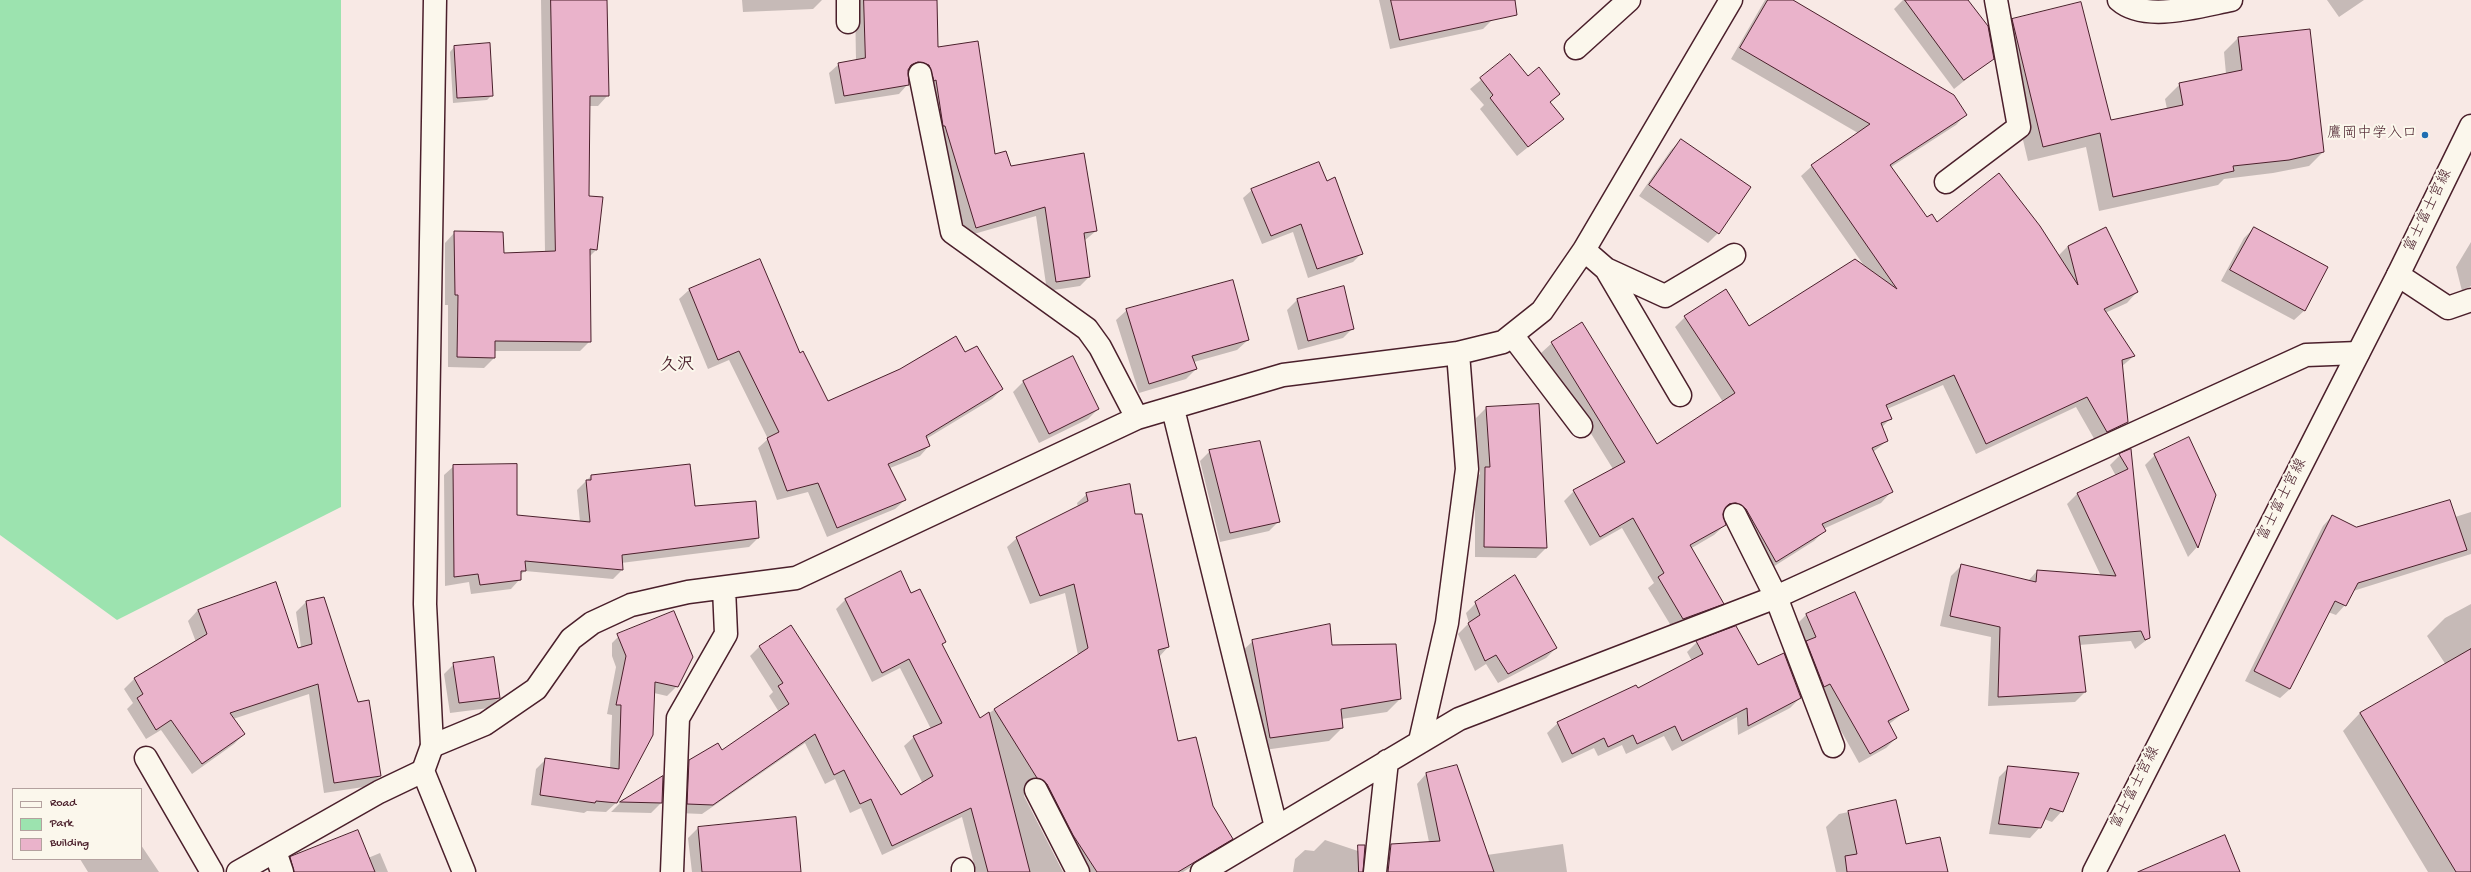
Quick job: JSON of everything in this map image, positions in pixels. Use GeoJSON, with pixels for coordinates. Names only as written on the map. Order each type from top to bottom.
{"type":"FeatureCollection","features":[{"type":"Feature","properties":{"kind":"street"},"geometry":{"type":"LineString","coordinates":[[435,0],[424,604],[432,746],[423,771],[464,872]]}},
{"type":"Feature","properties":{"kind":"street"},"geometry":{"type":"LineString","coordinates":[[848,0],[848,22]]}},
{"type":"Feature","properties":{"kind":"street"},"geometry":{"type":"LineString","coordinates":[[1576,48],[1629,0]]}},
{"type":"Feature","properties":{"kind":"street"},"geometry":{"type":"LineString","coordinates":[[432,746],[485,724],[536,689],[570,639],[592,623],[631,605],[688,592],[796,578],[1137,418],[1173,409],[1283,375],[1458,353],[1503,342],[1542,311],[1584,250],[1731,0]]}},
{"type":"Feature","properties":{"kind":"street"},"geometry":{"type":"LineString","coordinates":[[1946,182],[2019,127],[1996,0]]}},
{"type":"Feature","properties":{"kind":"street"},"geometry":{"type":"LineString","coordinates":[[2119,0],[2126,6],[2166,13],[2231,0]]}},
{"type":"Feature","properties":{"kind":"street"},"geometry":{"type":"LineString","coordinates":[[920,74],[952,232],[1087,329],[1100,347],[1137,418]]}},
{"type":"Feature","properties":{"kind":"street","name":"富士富士宮線"},"geometry":{"type":"LineString","coordinates":[[2094,872],[2398,275],[2471,126]]}},
{"type":"Feature","properties":{"kind":"street"},"geometry":{"type":"LineString","coordinates":[[1584,250],[1606,269],[1665,296],[1734,255]]}},
{"type":"Feature","properties":{"kind":"street"},"geometry":{"type":"LineString","coordinates":[[1606,269],[1680,395]]}},
{"type":"Feature","properties":{"kind":"street"},"geometry":{"type":"LineString","coordinates":[[2398,275],[2448,308],[2471,300]]}},
{"type":"Feature","properties":{"kind":"street"},"geometry":{"type":"LineString","coordinates":[[1512,335],[1581,426]]}},
{"type":"Feature","properties":{"kind":"street"},"geometry":{"type":"LineString","coordinates":[[1420,741],[1447,623],[1467,469],[1458,353]]}},
{"type":"Feature","properties":{"kind":"street"},"geometry":{"type":"LineString","coordinates":[[1202,872],[1459,719],[1776,597],[2306,355],[2358,353]]}},
{"type":"Feature","properties":{"kind":"street"},"geometry":{"type":"LineString","coordinates":[[1173,409],[1276,827]]}},
{"type":"Feature","properties":{"kind":"street"},"geometry":{"type":"LineString","coordinates":[[1735,515],[1776,597],[1833,746]]}},
{"type":"Feature","properties":{"kind":"street"},"geometry":{"type":"LineString","coordinates":[[672,872],[678,718],[726,634],[724,588]]}},
{"type":"Feature","properties":{"kind":"street"},"geometry":{"type":"LineString","coordinates":[[146,758],[212,872]]}},
{"type":"Feature","properties":{"kind":"street"},"geometry":{"type":"LineString","coordinates":[[1375,872],[1387,761]]}},
{"type":"Feature","properties":{"kind":"street"},"geometry":{"type":"LineString","coordinates":[[238,872],[379,792],[423,771]]}},
{"type":"Feature","properties":{"kind":"street"},"geometry":{"type":"LineString","coordinates":[[1036,790],[1078,872]]}},
{"type":"Feature","properties":{"kind":"street"},"geometry":{"type":"LineString","coordinates":[[275,851],[282,872]]}},
{"type":"Feature","properties":{"kind":"green space"},"geometry":{"type":"Polygon","coordinates":[[[0,0],[341,0],[341,507],[117,620],[0,535],[0,0]]]}},
{"type":"Feature","properties":{"kind":"building"},"geometry":{"type":"Polygon","coordinates":[[[551,0],[607,0],[609,96],[590,96],[589,196],[603,197],[597,250],[590,249],[591,342],[495,341],[495,358],[457,357],[458,295],[455,295],[454,231],[503,232],[504,253],[555,251],[551,0]]]}},
{"type":"Feature","properties":{"kind":"building"},"geometry":{"type":"Polygon","coordinates":[[[864,0],[937,0],[938,47],[978,41],[995,154],[1006,151],[1011,166],[1084,153],[1097,231],[1084,233],[1090,277],[1056,282],[1045,207],[976,228],[945,126],[943,126],[936,80],[934,81],[929,65],[918,62],[911,65],[908,70],[909,85],[844,96],[838,63],[865,58],[864,0]]]}},
{"type":"Feature","properties":{"kind":"building"},"geometry":{"type":"Polygon","coordinates":[[[1391,0],[1515,0],[1517,15],[1400,40],[1391,0]]]}},
{"type":"Feature","properties":{"kind":"building"},"geometry":{"type":"Polygon","coordinates":[[[1768,0],[1793,0],[1954,95],[1967,115],[1890,165],[1927,217],[1932,214],[1937,222],[1999,173],[2040,226],[2078,285],[2068,246],[2106,227],[2138,292],[2104,309],[2135,356],[2122,360],[2128,422],[2107,432],[2087,397],[1986,444],[1954,375],[1886,405],[1892,419],[1881,423],[1888,441],[1872,448],[1893,492],[1822,524],[1826,531],[1776,562],[1746,509],[1736,503],[1729,504],[1723,514],[1726,525],[1690,545],[1724,604],[1683,619],[1658,577],[1664,573],[1633,518],[1600,537],[1573,490],[1625,462],[1551,342],[1582,322],[1657,444],[1735,393],[1684,316],[1726,289],[1749,326],[1855,259],[1897,289],[1811,165],[1870,124],[1740,48],[1768,0]]]}},
{"type":"Feature","properties":{"kind":"building"},"geometry":{"type":"Polygon","coordinates":[[[1905,0],[1968,0],[1988,26],[1994,59],[1964,80],[1905,0]]]}},
{"type":"Feature","properties":{"kind":"building"},"geometry":{"type":"Polygon","coordinates":[[[2081,2],[2111,120],[2183,105],[2179,83],[2242,70],[2238,37],[2310,29],[2324,152],[2289,160],[2233,166],[2234,171],[2113,197],[2100,133],[2043,147],[2012,19],[2081,2]]]}},
{"type":"Feature","properties":{"kind":"building"},"geometry":{"type":"Polygon","coordinates":[[[490,43],[493,96],[457,98],[454,46],[490,43]]]}},
{"type":"Feature","properties":{"kind":"building"},"geometry":{"type":"Polygon","coordinates":[[[1510,54],[1528,76],[1539,67],[1560,94],[1550,102],[1564,119],[1528,147],[1490,98],[1493,95],[1480,78],[1510,54]]]}},
{"type":"Feature","properties":{"kind":"building"},"geometry":{"type":"Polygon","coordinates":[[[1681,139],[1751,187],[1719,234],[1649,185],[1681,139]]]}},
{"type":"Feature","properties":{"kind":"building"},"geometry":{"type":"Polygon","coordinates":[[[1319,162],[1327,181],[1335,177],[1363,254],[1317,269],[1301,224],[1271,236],[1251,189],[1319,162]]]}},
{"type":"Feature","properties":{"kind":"building"},"geometry":{"type":"Polygon","coordinates":[[[2254,227],[2328,267],[2305,311],[2230,270],[2254,227]]]}},
{"type":"Feature","properties":{"kind":"building"},"geometry":{"type":"Polygon","coordinates":[[[760,259],[800,353],[803,351],[828,401],[900,369],[956,336],[965,352],[977,346],[1003,389],[926,436],[930,446],[888,464],[906,500],[837,528],[818,483],[787,491],[767,438],[779,432],[739,351],[718,360],[689,289],[760,259]]]}},
{"type":"Feature","properties":{"kind":"building"},"geometry":{"type":"Polygon","coordinates":[[[1233,280],[1249,340],[1192,356],[1197,369],[1149,384],[1126,309],[1233,280]]]}},
{"type":"Feature","properties":{"kind":"building"},"geometry":{"type":"Polygon","coordinates":[[[1344,286],[1354,329],[1308,341],[1297,299],[1344,286]]]}},
{"type":"Feature","properties":{"kind":"building"},"geometry":{"type":"Polygon","coordinates":[[[1073,356],[1099,409],[1049,434],[1023,381],[1073,356]]]}},
{"type":"Feature","properties":{"kind":"building"},"geometry":{"type":"Polygon","coordinates":[[[1539,404],[1547,548],[1484,547],[1485,467],[1490,467],[1486,407],[1539,404]]]}},
{"type":"Feature","properties":{"kind":"building"},"geometry":{"type":"Polygon","coordinates":[[[2189,437],[2216,495],[2198,548],[2154,454],[2189,437]]]}},
{"type":"Feature","properties":{"kind":"building"},"geometry":{"type":"Polygon","coordinates":[[[1260,441],[1280,522],[1230,533],[1209,450],[1260,441]]]}},
{"type":"Feature","properties":{"kind":"building"},"geometry":{"type":"Polygon","coordinates":[[[2131,449],[2150,638],[2145,640],[2141,631],[2079,636],[2086,692],[1998,697],[2000,627],[1950,616],[1961,564],[2036,582],[2037,570],[2116,576],[2077,493],[2128,469],[2119,454],[2131,449]]]}},
{"type":"Feature","properties":{"kind":"building"},"geometry":{"type":"Polygon","coordinates":[[[517,464],[517,515],[590,522],[586,480],[591,480],[591,475],[690,464],[695,506],[756,501],[759,538],[622,555],[623,570],[525,561],[526,571],[521,571],[521,580],[480,585],[478,574],[454,577],[453,465],[517,464]]]}},
{"type":"Feature","properties":{"kind":"building"},"geometry":{"type":"Polygon","coordinates":[[[1130,484],[1135,514],[1142,514],[1169,647],[1158,650],[1178,741],[1196,737],[1213,806],[1233,839],[1178,872],[1097,872],[1073,835],[1047,784],[1037,778],[994,709],[1088,648],[1074,584],[1040,596],[1016,537],[1088,501],[1086,493],[1130,484]]]}},
{"type":"Feature","properties":{"kind":"building"},"geometry":{"type":"Polygon","coordinates":[[[2450,500],[2467,550],[2358,583],[2346,606],[2335,601],[2290,689],[2254,671],[2332,515],[2356,527],[2450,500]]]}},
{"type":"Feature","properties":{"kind":"building"},"geometry":{"type":"Polygon","coordinates":[[[901,571],[911,593],[920,589],[946,642],[942,644],[980,718],[989,712],[1030,872],[988,872],[971,808],[892,846],[871,799],[860,804],[844,770],[834,775],[815,734],[713,805],[687,804],[689,760],[718,743],[722,750],[789,704],[778,686],[783,683],[759,646],[791,625],[901,795],[933,776],[913,736],[942,723],[909,659],[882,673],[845,599],[901,571]]]}},
{"type":"Feature","properties":{"kind":"building"},"geometry":{"type":"Polygon","coordinates":[[[1515,575],[1557,648],[1508,674],[1496,655],[1485,661],[1468,623],[1480,615],[1475,602],[1515,575]]]}},
{"type":"Feature","properties":{"kind":"building"},"geometry":{"type":"Polygon","coordinates":[[[276,582],[298,648],[312,644],[306,601],[324,597],[358,702],[369,700],[381,776],[334,783],[318,684],[230,713],[245,734],[202,764],[171,720],[156,730],[137,698],[143,694],[134,678],[207,634],[198,610],[276,582]]]}},
{"type":"Feature","properties":{"kind":"building"},"geometry":{"type":"Polygon","coordinates":[[[1855,592],[1909,710],[1888,721],[1897,738],[1870,754],[1830,684],[1824,687],[1806,641],[1816,637],[1806,614],[1855,592]]]}},
{"type":"Feature","properties":{"kind":"building"},"geometry":{"type":"Polygon","coordinates":[[[674,611],[693,657],[678,687],[655,682],[653,735],[617,803],[596,801],[595,803],[540,795],[545,758],[619,769],[621,705],[616,705],[626,656],[617,634],[674,611]]]}},
{"type":"Feature","properties":{"kind":"building"},"geometry":{"type":"Polygon","coordinates":[[[1330,624],[1332,645],[1396,644],[1401,699],[1341,709],[1343,728],[1270,738],[1252,640],[1330,624]]]}},
{"type":"Feature","properties":{"kind":"building"},"geometry":{"type":"Polygon","coordinates":[[[1736,626],[1758,665],[1784,653],[1801,698],[1748,726],[1747,708],[1682,741],[1675,726],[1637,744],[1633,735],[1608,747],[1604,738],[1572,754],[1557,722],[1636,685],[1638,688],[1703,654],[1696,641],[1736,626]]]}},
{"type":"Feature","properties":{"kind":"building"},"geometry":{"type":"Polygon","coordinates":[[[2471,649],[2471,872],[2456,872],[2360,713],[2471,649]]]}},
{"type":"Feature","properties":{"kind":"building"},"geometry":{"type":"Polygon","coordinates":[[[494,657],[500,698],[459,703],[453,663],[494,657]]]}},
{"type":"Feature","properties":{"kind":"building"},"geometry":{"type":"Polygon","coordinates":[[[1457,765],[1494,872],[1388,872],[1391,844],[1440,841],[1426,773],[1457,765]]]}},
{"type":"Feature","properties":{"kind":"building"},"geometry":{"type":"Polygon","coordinates":[[[2008,766],[2079,773],[2063,812],[2050,808],[2041,828],[1999,824],[2008,766]]]}},
{"type":"Feature","properties":{"kind":"building"},"geometry":{"type":"Polygon","coordinates":[[[663,776],[662,803],[620,802],[663,776]]]}},
{"type":"Feature","properties":{"kind":"building"},"geometry":{"type":"Polygon","coordinates":[[[1896,800],[1906,844],[1940,837],[1948,872],[1847,872],[1845,856],[1857,854],[1848,811],[1896,800]]]}},
{"type":"Feature","properties":{"kind":"building"},"geometry":{"type":"Polygon","coordinates":[[[796,817],[801,872],[702,872],[698,827],[796,817]]]}},
{"type":"Feature","properties":{"kind":"building"},"geometry":{"type":"Polygon","coordinates":[[[358,830],[375,872],[294,872],[290,857],[358,830]]]}},
{"type":"Feature","properties":{"kind":"building"},"geometry":{"type":"Polygon","coordinates":[[[2225,835],[2240,872],[2138,872],[2225,835]]]}},
{"type":"Feature","properties":{"kind":"building"},"geometry":{"type":"Polygon","coordinates":[[[1358,845],[1365,845],[1363,872],[1359,872],[1358,845]]]}},
{"type":"Feature","properties":{"kind":"place","name":"鷹岡中学入口"},"geometry":{"type":"Point","coordinates":[2425,135]}},
{"type":"Feature","properties":{"kind":"district","name":"久沢"},"geometry":{"type":"Point","coordinates":[677,366]}}]}
